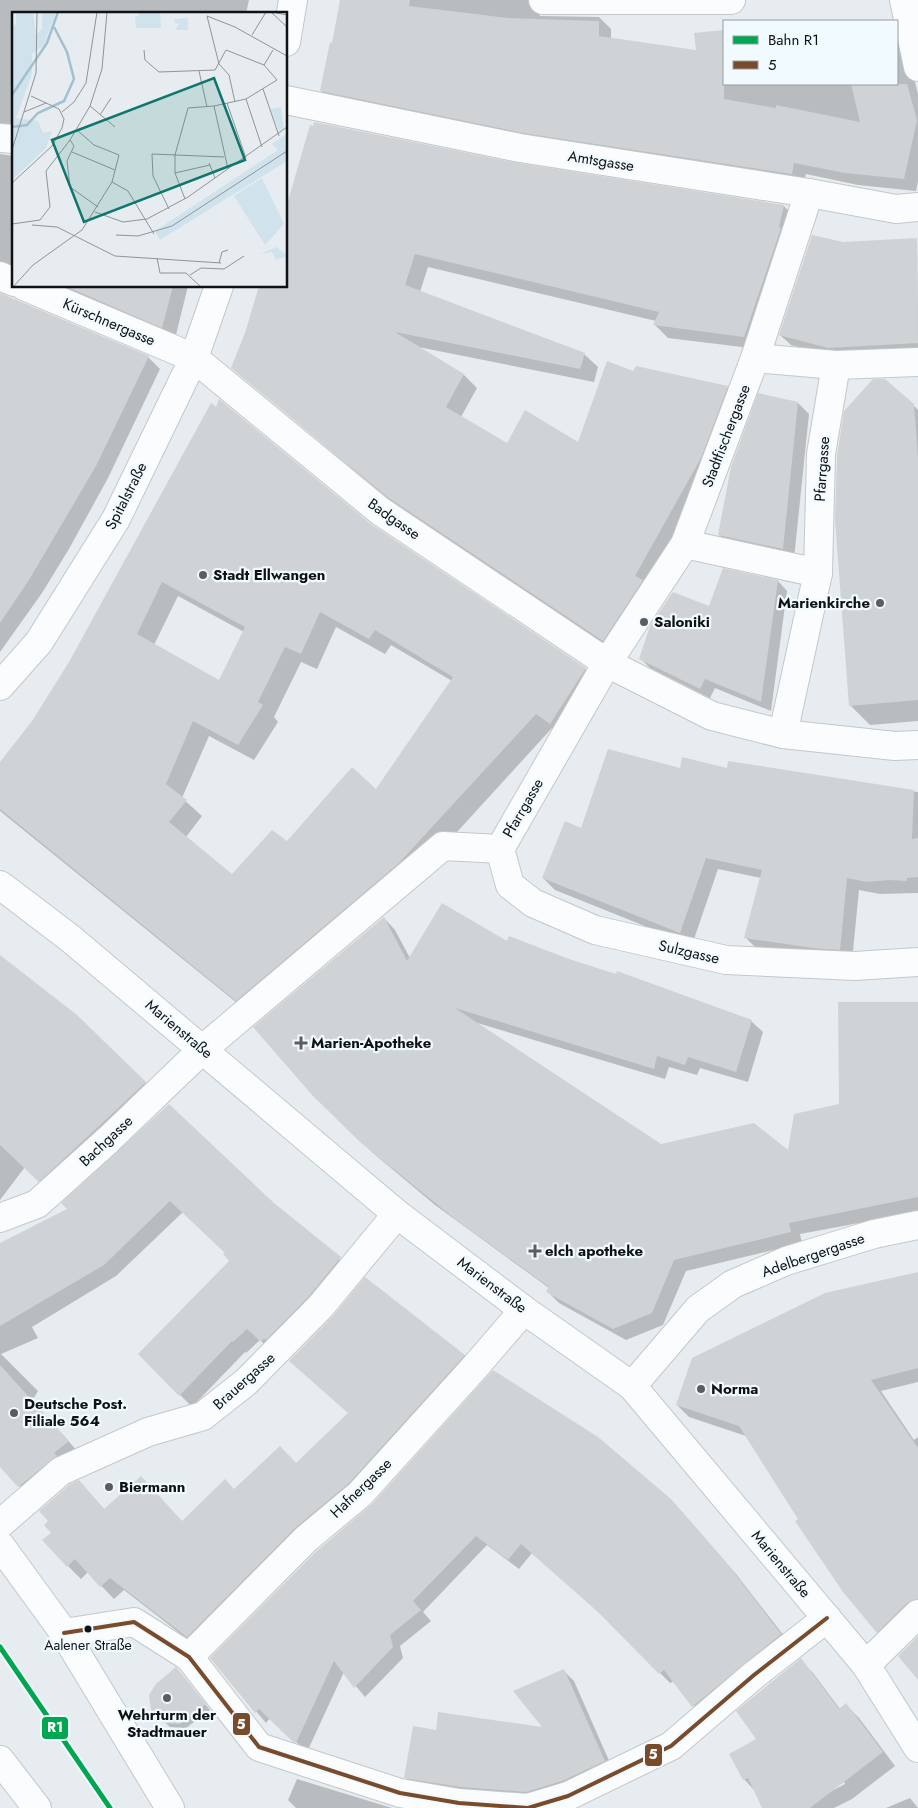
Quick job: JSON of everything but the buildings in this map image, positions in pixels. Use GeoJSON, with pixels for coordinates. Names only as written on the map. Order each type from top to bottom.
{"type":"FeatureCollection","features":[{"type":"Feature","properties":{"kind":"street"},"geometry":{"type":"LineString","coordinates":[[288,30],[293,0]]}},
{"type":"Feature","properties":{"kind":"street"},"geometry":{"type":"LineString","coordinates":[[544,0],[731,0]]}},
{"type":"Feature","properties":{"kind":"street"},"geometry":{"type":"LineString","coordinates":[[904,0],[918,67]]}},
{"type":"Feature","properties":{"kind":"street","name":"Amtsgasse"},"geometry":{"type":"LineString","coordinates":[[288,100],[520,148],[801,191],[896,209],[918,207]]}},
{"type":"Feature","properties":{"kind":"street","name":"Stadtfischergasse"},"geometry":{"type":"LineString","coordinates":[[607,663],[685,544],[755,358],[801,191]]}},
{"type":"Feature","properties":{"kind":"street"},"geometry":{"type":"LineString","coordinates":[[0,276],[12,281]]}},
{"type":"Feature","properties":{"kind":"street","name":"Kürschnergasse"},"geometry":{"type":"LineString","coordinates":[[29,288],[194,358]]}},
{"type":"Feature","properties":{"kind":"street","name":"Spitalstraße"},"geometry":{"type":"LineString","coordinates":[[0,686],[39,642],[116,519],[194,358],[218,288]]}},
{"type":"Feature","properties":{"kind":"street","name":"Badgasse"},"geometry":{"type":"LineString","coordinates":[[194,358],[380,511],[607,663]]}},
{"type":"Feature","properties":{"kind":"street"},"geometry":{"type":"LineString","coordinates":[[755,358],[836,365],[918,362]]}},
{"type":"Feature","properties":{"kind":"street","name":"Pfarrgasse"},"geometry":{"type":"LineString","coordinates":[[784,734],[818,573],[821,454],[836,365]]}},
{"type":"Feature","properties":{"kind":"street"},"geometry":{"type":"LineString","coordinates":[[685,544],[818,573]]}},
{"type":"Feature","properties":{"kind":"street"},"geometry":{"type":"LineString","coordinates":[[607,663],[712,716],[784,734],[895,746],[918,745]]}},
{"type":"Feature","properties":{"kind":"street","name":"Pfarrgasse"},"geometry":{"type":"LineString","coordinates":[[203,1049],[442,846],[500,849],[607,663]]}},
{"type":"Feature","properties":{"kind":"street","name":"Sulzgasse"},"geometry":{"type":"LineString","coordinates":[[500,849],[510,885],[533,903],[595,930],[726,960],[856,966],[918,962]]}},
{"type":"Feature","properties":{"kind":"street","name":"Marienstraße"},"geometry":{"type":"LineString","coordinates":[[0,885],[71,939],[397,1214],[524,1310],[632,1386],[866,1666],[918,1748]]}},
{"type":"Feature","properties":{"kind":"street","name":"Bachgasse"},"geometry":{"type":"LineString","coordinates":[[0,1218],[37,1204],[107,1141],[203,1049]]}},
{"type":"Feature","properties":{"kind":"street","name":"Brauergasse"},"geometry":{"type":"LineString","coordinates":[[0,1524],[61,1471],[148,1432],[203,1416],[246,1382],[322,1306],[397,1214]]}},
{"type":"Feature","properties":{"kind":"street","name":"Adelbergergasse"},"geometry":{"type":"LineString","coordinates":[[632,1386],[698,1309],[733,1284],[786,1261],[874,1234],[918,1226]]}},
{"type":"Feature","properties":{"kind":"street","name":"Hafnergasse"},"geometry":{"type":"LineString","coordinates":[[189,1656],[306,1539],[360,1494],[524,1310]]}},
{"type":"Feature","properties":{"kind":"street"},"geometry":{"type":"LineString","coordinates":[[0,1545],[64,1633],[170,1808]]}},
{"type":"Feature","properties":{"kind":"street"},"geometry":{"type":"LineString","coordinates":[[866,1666],[918,1614]]}},
{"type":"Feature","properties":{"kind":"street"},"geometry":{"type":"LineString","coordinates":[[64,1633],[134,1622],[189,1656],[259,1747],[400,1793],[459,1803],[528,1808],[568,1796],[671,1746],[754,1674],[827,1618]]}},
{"type":"Feature","properties":{"kind":"street"},"geometry":{"type":"LineString","coordinates":[[0,1760],[37,1808]]}},
{"type":"Feature","properties":{"kind":"rail line","name":"R1"},"geometry":{"type":"LineString","coordinates":[[0,1647],[110,1808]]}},
{"type":"Feature","properties":{"kind":"transit line","name":"5"},"geometry":{"type":"LineString","coordinates":[[64,1633],[134,1622],[189,1657],[259,1747],[400,1793],[459,1803],[528,1808],[568,1796],[671,1746],[754,1675],[827,1618]]}},
{"type":"Feature","properties":{"kind":"place","name":"Stadt Ellwangen"},"geometry":{"type":"Point","coordinates":[203,575]}},
{"type":"Feature","properties":{"kind":"place","name":"Marienkirche"},"geometry":{"type":"Point","coordinates":[880,603]}},
{"type":"Feature","properties":{"kind":"place","name":"Saloniki"},"geometry":{"type":"Point","coordinates":[644,622]}},
{"type":"Feature","properties":{"kind":"place","name":"Marien-Apotheke"},"geometry":{"type":"Point","coordinates":[301,1043]}},
{"type":"Feature","properties":{"kind":"place","name":"elch apotheke"},"geometry":{"type":"Point","coordinates":[535,1251]}},
{"type":"Feature","properties":{"kind":"place","name":"Norma"},"geometry":{"type":"Point","coordinates":[701,1389]}},
{"type":"Feature","properties":{"kind":"place","name":"Deutsche Post. Filiale 564"},"geometry":{"type":"Point","coordinates":[14,1413]}},
{"type":"Feature","properties":{"kind":"place","name":"Biermann"},"geometry":{"type":"Point","coordinates":[109,1487]}},
{"type":"Feature","properties":{"kind":"place","name":"Aalener Straße"},"geometry":{"type":"Point","coordinates":[88,1629]}},
{"type":"Feature","properties":{"kind":"place","name":"Wehrturm der Stadtmauer"},"geometry":{"type":"Point","coordinates":[167,1698]}}]}
